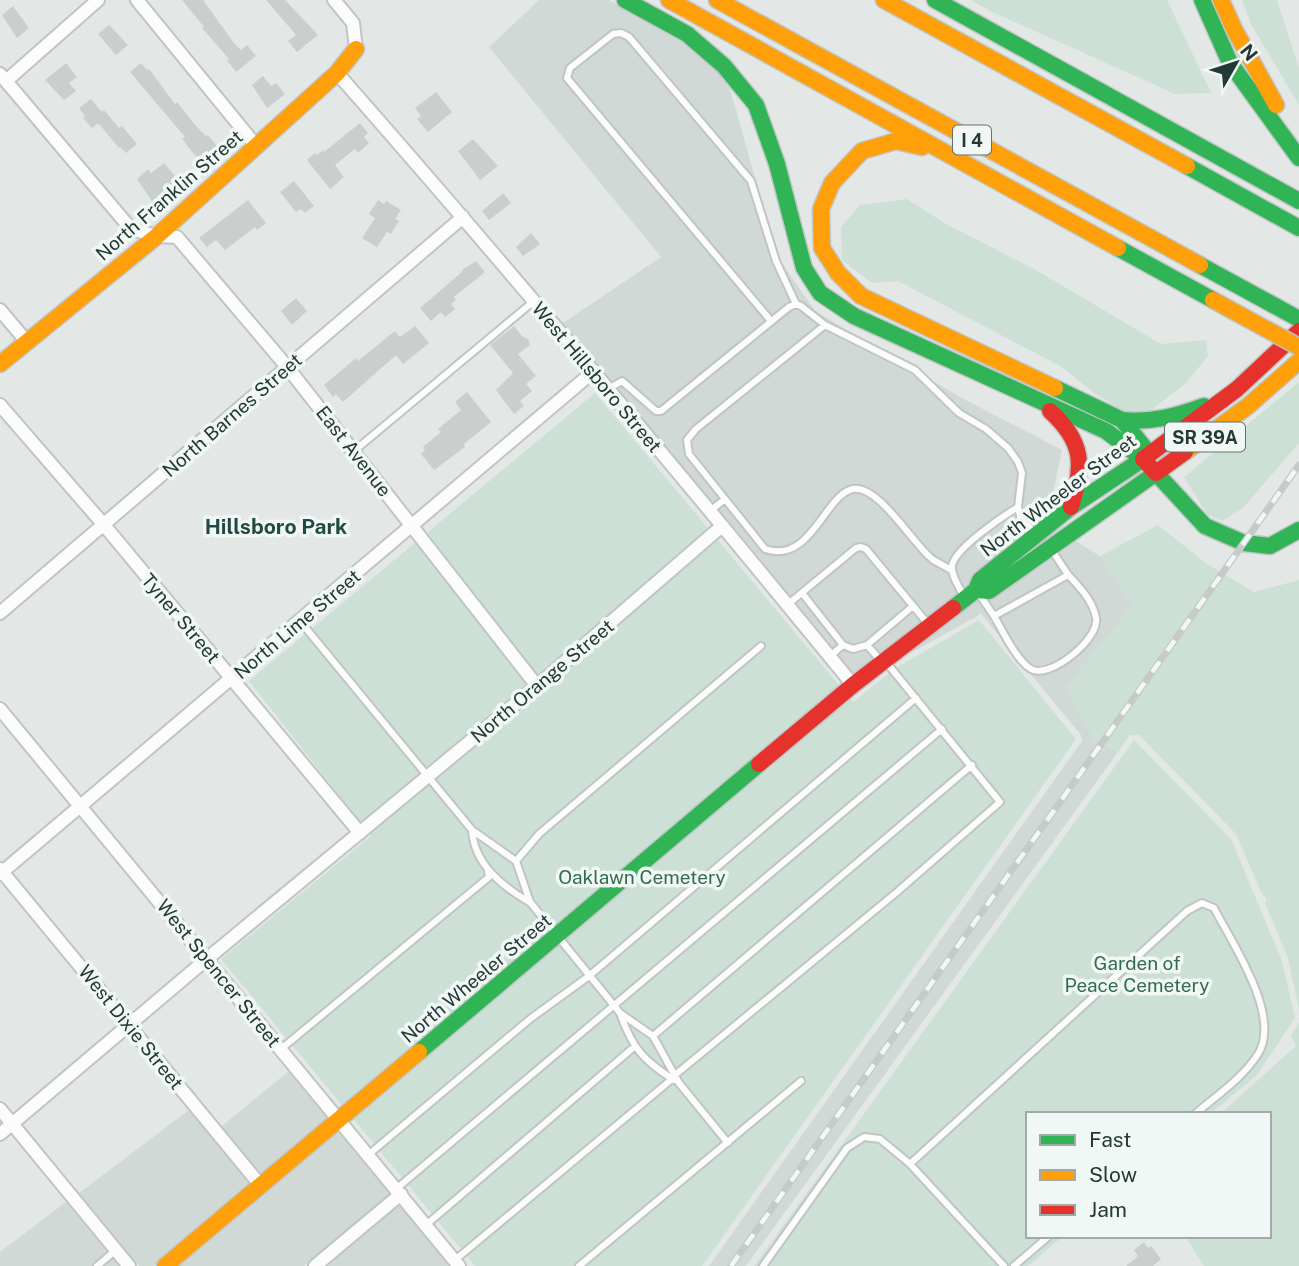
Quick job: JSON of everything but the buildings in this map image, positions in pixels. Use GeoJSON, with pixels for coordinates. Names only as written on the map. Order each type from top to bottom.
{"type":"FeatureCollection","features":[{"type":"Feature","properties":{"kind":"main road"},"geometry":{"type":"LineString","coordinates":[[625,0],[687,34],[724,66],[756,106],[777,164],[804,268],[820,293],[854,316],[1106,431],[1143,459],[1205,527],[1244,543],[1270,545],[1299,530]]}},
{"type":"Feature","properties":{"kind":"main road"},"geometry":{"type":"LineString","coordinates":[[669,0],[1299,347]]}},
{"type":"Feature","properties":{"kind":"main road","name":"I 4"},"geometry":{"type":"LineString","coordinates":[[717,0],[1299,319]]}},
{"type":"Feature","properties":{"kind":"main road"},"geometry":{"type":"LineString","coordinates":[[884,0],[1299,228]]}},
{"type":"Feature","properties":{"kind":"main road"},"geometry":{"type":"LineString","coordinates":[[935,0],[1294,198]]}},
{"type":"Feature","properties":{"kind":"main road"},"geometry":{"type":"LineString","coordinates":[[944,0],[980,25]]}},
{"type":"Feature","properties":{"kind":"main road"},"geometry":{"type":"LineString","coordinates":[[1202,0],[1230,63],[1299,158]]}},
{"type":"Feature","properties":{"kind":"main road"},"geometry":{"type":"LineString","coordinates":[[1222,0],[1234,29],[1274,103],[1299,131]]}},
{"type":"Feature","properties":{"kind":"main road","name":"North Franklin Street"},"geometry":{"type":"LineString","coordinates":[[0,364],[157,236],[337,73],[356,49]]}},
{"type":"Feature","properties":{"kind":"main road"},"geometry":{"type":"LineString","coordinates":[[949,154],[897,141],[862,151],[832,183],[821,209],[822,248],[838,272],[861,296],[1122,419],[1141,422],[1174,416],[1228,396]]}},
{"type":"Feature","properties":{"kind":"main road","name":"North Wheeler Street"},"geometry":{"type":"LineString","coordinates":[[165,1266],[853,685],[966,597],[980,580],[1071,507],[1143,459],[1228,396],[1299,331]]}},
{"type":"Feature","properties":{"kind":"main road","name":"North Wheeler Street"},"geometry":{"type":"LineString","coordinates":[[966,597],[989,591],[1051,549],[1248,406],[1299,361]]}},
{"type":"Feature","properties":{"kind":"main road"},"geometry":{"type":"LineString","coordinates":[[1031,396],[1065,423],[1078,448],[1081,462],[1080,480],[1071,507]]}},
{"type":"Feature","properties":{"kind":"main road"},"geometry":{"type":"LineString","coordinates":[[1122,419],[1143,447],[1143,459]]}},
{"type":"Feature","properties":{"kind":"street"},"geometry":{"type":"LineString","coordinates":[[3,78],[98,0]]}},
{"type":"Feature","properties":{"kind":"street"},"geometry":{"type":"LineString","coordinates":[[137,0],[257,147]]}},
{"type":"Feature","properties":{"kind":"street"},"geometry":{"type":"LineString","coordinates":[[334,0],[354,23],[356,49]]}},
{"type":"Feature","properties":{"kind":"street","name":"West Hillsboro Street"},"geometry":{"type":"LineString","coordinates":[[337,73],[594,371],[853,685]]}},
{"type":"Feature","properties":{"kind":"street","name":"East Avenue"},"geometry":{"type":"LineString","coordinates":[[3,78],[131,229],[157,236],[177,237],[288,368],[537,686]]}},
{"type":"Feature","properties":{"kind":"street","name":"North Barnes Street"},"geometry":{"type":"LineString","coordinates":[[0,613],[463,217]]}},
{"type":"Feature","properties":{"kind":"street"},"geometry":{"type":"LineString","coordinates":[[0,310],[27,342]]}},
{"type":"Feature","properties":{"kind":"street","name":"North Lime Street"},"geometry":{"type":"LineString","coordinates":[[1,872],[232,680],[594,371]]}},
{"type":"Feature","properties":{"kind":"street","name":"Tyner Street"},"geometry":{"type":"LineString","coordinates":[[0,405],[104,525],[360,833]]}},
{"type":"Feature","properties":{"kind":"street","name":"North Orange Street"},"geometry":{"type":"LineString","coordinates":[[360,833],[537,686],[722,526]]}},
{"type":"Feature","properties":{"kind":"street","name":"West Spencer Street"},"geometry":{"type":"LineString","coordinates":[[0,709],[457,1263]]}},
{"type":"Feature","properties":{"kind":"street"},"geometry":{"type":"LineString","coordinates":[[0,1134],[360,833]]}},
{"type":"Feature","properties":{"kind":"street","name":"West Dixie Street"},"geometry":{"type":"LineString","coordinates":[[1,872],[261,1186]]}},
{"type":"Feature","properties":{"kind":"street"},"geometry":{"type":"LineString","coordinates":[[0,1109],[129,1266]]}},
{"type":"Feature","properties":{"kind":"street"},"geometry":{"type":"LineString","coordinates":[[315,1266],[398,1191]]}},
{"type":"Feature","properties":{"kind":"lane"},"geometry":{"type":"LineString","coordinates":[[771,321],[567,78],[570,68],[613,34],[621,33],[629,37],[751,181],[776,261],[796,304],[825,325],[915,370],[960,413],[986,429],[1008,448],[1022,473],[1018,507],[1021,520],[1038,534]]}},
{"type":"Feature","properties":{"kind":"lane"},"geometry":{"type":"LineString","coordinates":[[354,451],[534,301]]}},
{"type":"Feature","properties":{"kind":"lane"},"geometry":{"type":"LineString","coordinates":[[608,389],[622,381],[656,411],[661,411],[771,321],[796,304]]}},
{"type":"Feature","properties":{"kind":"lane"},"geometry":{"type":"LineString","coordinates":[[825,325],[696,429],[687,440],[689,454],[765,549],[785,551],[812,534],[841,495],[852,489],[862,489],[878,498],[933,559],[951,570],[966,597],[994,616],[1029,668],[1040,673],[1051,669],[1087,641],[1096,629],[1097,621],[1084,591],[1068,575],[1051,549]]}},
{"type":"Feature","properties":{"kind":"lane"},"geometry":{"type":"LineString","coordinates":[[710,511],[724,499]]}},
{"type":"Feature","properties":{"kind":"lane"},"geometry":{"type":"LineString","coordinates":[[951,570],[953,560],[965,548],[1018,507]]}},
{"type":"Feature","properties":{"kind":"lane"},"geometry":{"type":"LineString","coordinates":[[787,605],[856,548],[861,547],[866,549],[929,626]]}},
{"type":"Feature","properties":{"kind":"lane"},"geometry":{"type":"LineString","coordinates":[[994,616],[1068,575]]}},
{"type":"Feature","properties":{"kind":"lane"},"geometry":{"type":"LineString","coordinates":[[802,593],[843,645],[853,649],[867,645],[913,606]]}},
{"type":"Feature","properties":{"kind":"lane"},"geometry":{"type":"LineString","coordinates":[[300,621],[472,830],[516,861],[530,902],[620,1013],[634,1047],[647,1062],[674,1077]]}},
{"type":"Feature","properties":{"kind":"lane"},"geometry":{"type":"LineString","coordinates":[[830,656],[843,645]]}},
{"type":"Feature","properties":{"kind":"lane"},"geometry":{"type":"LineString","coordinates":[[457,1263],[1000,802],[916,698],[867,645]]}},
{"type":"Feature","properties":{"kind":"lane"},"geometry":{"type":"LineString","coordinates":[[516,861],[539,834],[761,646]]}},
{"type":"Feature","properties":{"kind":"lane"},"geometry":{"type":"LineString","coordinates":[[368,1155],[530,1019],[589,976],[916,698]]}},
{"type":"Feature","properties":{"kind":"lane"},"geometry":{"type":"LineString","coordinates":[[398,1191],[942,729]]}},
{"type":"Feature","properties":{"kind":"lane"},"geometry":{"type":"LineString","coordinates":[[653,1035],[972,765]]}},
{"type":"Feature","properties":{"kind":"lane"},"geometry":{"type":"LineString","coordinates":[[472,830],[472,842],[488,871],[507,889],[530,902]]}},
{"type":"Feature","properties":{"kind":"lane"},"geometry":{"type":"LineString","coordinates":[[281,1049],[489,877],[488,871]]}},
{"type":"Feature","properties":{"kind":"lane"},"geometry":{"type":"LineString","coordinates":[[910,1164],[1187,911],[1202,904],[1214,908],[1259,997],[1265,1027],[1260,1052],[1242,1074],[1197,1112]]}},
{"type":"Feature","properties":{"kind":"lane"},"geometry":{"type":"LineString","coordinates":[[620,1013],[653,1035],[674,1077],[728,1143]]}},
{"type":"Feature","properties":{"kind":"lane"},"geometry":{"type":"LineString","coordinates":[[426,1225],[634,1047]]}},
{"type":"Feature","properties":{"kind":"lane"},"geometry":{"type":"LineString","coordinates":[[579,1266],[801,1081]]}},
{"type":"Feature","properties":{"kind":"lane"},"geometry":{"type":"LineString","coordinates":[[763,1266],[846,1148],[863,1137],[880,1139],[910,1164],[1004,1266]]}},
{"type":"Feature","properties":{"kind":"lane"},"geometry":{"type":"LineString","coordinates":[[1014,1266],[1047,1238]]}},
{"type":"Feature","properties":{"kind":"lane"},"geometry":{"type":"LineString","coordinates":[[97,1266],[116,1250]]}},
{"type":"Feature","properties":{"kind":"shaded area"},"geometry":{"type":"Polygon","coordinates":[[[539,0],[609,0],[682,40],[728,82],[777,256],[815,311],[960,397],[1062,450],[1048,517],[969,586],[855,675],[563,323],[661,257],[489,47],[539,0]]]}},
{"type":"Feature","properties":{"kind":"shaded area"},"geometry":{"type":"Polygon","coordinates":[[[1074,540],[1100,556],[1133,606],[1066,687],[1095,741],[1118,752],[746,1266],[709,1266],[1082,741],[1081,735],[981,614],[891,664],[977,598],[1074,540]]]}},
{"type":"Feature","properties":{"kind":"shaded area"},"geometry":{"type":"Polygon","coordinates":[[[289,1071],[329,1120],[262,1175],[222,1126],[289,1071]]]}},
{"type":"Feature","properties":{"kind":"shaded area"},"geometry":{"type":"Polygon","coordinates":[[[189,1110],[250,1185],[154,1266],[139,1266],[79,1193],[189,1110]]]}},
{"type":"Feature","properties":{"kind":"shaded area"},"geometry":{"type":"Polygon","coordinates":[[[338,1131],[390,1194],[304,1266],[176,1266],[338,1131]]]}},
{"type":"Feature","properties":{"kind":"shaded area"},"geometry":{"type":"Polygon","coordinates":[[[66,1202],[119,1266],[0,1266],[0,1252],[66,1202]]]}},
{"type":"Feature","properties":{"kind":"shaded area"},"geometry":{"type":"Polygon","coordinates":[[[399,1204],[449,1266],[326,1266],[399,1204]]]}},
{"type":"Feature","properties":{"kind":"green space"},"geometry":{"type":"Polygon","coordinates":[[[971,0],[1167,0],[1211,93],[1175,94],[971,0]]]}},
{"type":"Feature","properties":{"kind":"green space"},"geometry":{"type":"Polygon","coordinates":[[[1242,0],[1277,0],[1299,68],[1299,105],[1251,24],[1242,0]]]}},
{"type":"Feature","properties":{"kind":"green space"},"geometry":{"type":"Polygon","coordinates":[[[907,199],[946,224],[1036,270],[1161,344],[1206,340],[1208,356],[1186,383],[1150,411],[1123,411],[1094,393],[1062,367],[898,281],[872,283],[842,260],[841,227],[860,205],[907,199]]]}},
{"type":"Feature","properties":{"kind":"green space"},"geometry":{"type":"Polygon","coordinates":[[[1299,382],[1299,443],[1243,508],[1222,521],[1207,514],[1184,477],[1299,382]]]}},
{"type":"Feature","properties":{"kind":"green space","name":"Oaklawn Cemetery"},"geometry":{"type":"Polygon","coordinates":[[[595,393],[853,702],[894,669],[979,620],[1076,739],[702,1266],[475,1266],[221,959],[371,836],[249,681],[595,393]]]}},
{"type":"Feature","properties":{"kind":"green space"},"geometry":{"type":"Polygon","coordinates":[[[1158,525],[1207,564],[1254,592],[1299,580],[1299,1009],[1288,958],[1265,903],[1267,899],[1262,894],[1236,834],[1139,735],[1130,735],[1118,752],[1095,741],[1066,687],[1133,606],[1100,556],[1158,525]]]}},
{"type":"Feature","properties":{"kind":"green space","name":"Garden of Peace Cemetery"},"geometry":{"type":"Polygon","coordinates":[[[1134,740],[1231,839],[1282,961],[1295,1018],[1257,1075],[1212,1112],[1026,1112],[1026,1238],[1061,1238],[1028,1266],[754,1266],[1134,740]]]}},
{"type":"Feature","properties":{"kind":"green space"},"geometry":{"type":"Polygon","coordinates":[[[1299,1022],[1299,1266],[1204,1266],[1186,1238],[1271,1238],[1271,1112],[1222,1112],[1296,1046],[1291,1035],[1299,1022]]]}},
{"type":"Feature","properties":{"kind":"railway"},"geometry":{"type":"LineString","coordinates":[[731,1266],[1299,465]]}},
{"type":"Feature","properties":{"kind":"traffic: fast"},"geometry":{"type":"LineString","coordinates":[[625,0],[687,34],[724,66],[756,105],[777,164],[804,268],[820,293],[854,316],[1106,431],[1143,459]]}},
{"type":"Feature","properties":{"kind":"traffic: fast"},"geometry":{"type":"LineString","coordinates":[[935,0],[1299,201]]}},
{"type":"Feature","properties":{"kind":"traffic: fast"},"geometry":{"type":"LineString","coordinates":[[1202,0],[1230,63],[1299,158]]}},
{"type":"Feature","properties":{"kind":"traffic: fast"},"geometry":{"type":"LineString","coordinates":[[1187,166],[1299,228]]}},
{"type":"Feature","properties":{"kind":"traffic: fast"},"geometry":{"type":"LineString","coordinates":[[1118,248],[1213,300]]}},
{"type":"Feature","properties":{"kind":"traffic: fast"},"geometry":{"type":"LineString","coordinates":[[1200,265],[1299,319]]}},
{"type":"Feature","properties":{"kind":"traffic: fast"},"geometry":{"type":"LineString","coordinates":[[1055,388],[1122,420],[1144,447],[1143,456]]}},
{"type":"Feature","properties":{"kind":"traffic: fast"},"geometry":{"type":"LineString","coordinates":[[1122,420],[1164,418],[1204,406]]}},
{"type":"Feature","properties":{"kind":"traffic: fast"},"geometry":{"type":"LineString","coordinates":[[953,608],[976,590],[980,580],[1071,507],[1143,459]]}},
{"type":"Feature","properties":{"kind":"traffic: fast"},"geometry":{"type":"LineString","coordinates":[[976,590],[989,591],[1156,473],[1205,526],[1244,543],[1270,546],[1299,530]]}},
{"type":"Feature","properties":{"kind":"traffic: fast"},"geometry":{"type":"LineString","coordinates":[[419,1052],[759,764]]}},
{"type":"Feature","properties":{"kind":"traffic: slow"},"geometry":{"type":"LineString","coordinates":[[669,0],[1118,248]]}},
{"type":"Feature","properties":{"kind":"traffic: slow"},"geometry":{"type":"LineString","coordinates":[[717,0],[1200,265]]}},
{"type":"Feature","properties":{"kind":"traffic: slow"},"geometry":{"type":"LineString","coordinates":[[884,0],[1187,166]]}},
{"type":"Feature","properties":{"kind":"traffic: slow"},"geometry":{"type":"LineString","coordinates":[[1221,0],[1276,105]]}},
{"type":"Feature","properties":{"kind":"traffic: slow"},"geometry":{"type":"LineString","coordinates":[[0,364],[157,236],[337,73],[356,49]]}},
{"type":"Feature","properties":{"kind":"traffic: slow"},"geometry":{"type":"LineString","coordinates":[[922,147],[896,141],[862,151],[832,183],[821,209],[822,248],[838,273],[861,296],[1055,388]]}},
{"type":"Feature","properties":{"kind":"traffic: slow"},"geometry":{"type":"LineString","coordinates":[[1213,300],[1299,347]]}},
{"type":"Feature","properties":{"kind":"traffic: slow"},"geometry":{"type":"LineString","coordinates":[[1185,452],[1248,406],[1299,361]]}},
{"type":"Feature","properties":{"kind":"traffic: slow"},"geometry":{"type":"LineString","coordinates":[[165,1266],[419,1052]]}},
{"type":"Feature","properties":{"kind":"traffic: jam"},"geometry":{"type":"LineString","coordinates":[[1185,452],[1156,473],[1143,459],[1237,389],[1299,331]]}},
{"type":"Feature","properties":{"kind":"traffic: jam"},"geometry":{"type":"LineString","coordinates":[[1050,411],[1069,433],[1078,455],[1078,479],[1071,507]]}},
{"type":"Feature","properties":{"kind":"traffic: jam"},"geometry":{"type":"LineString","coordinates":[[759,764],[853,685],[953,608]]}},
{"type":"Feature","properties":{"kind":"district","name":"Hillsboro Park"},"geometry":{"type":"Point","coordinates":[276,526]}}]}
